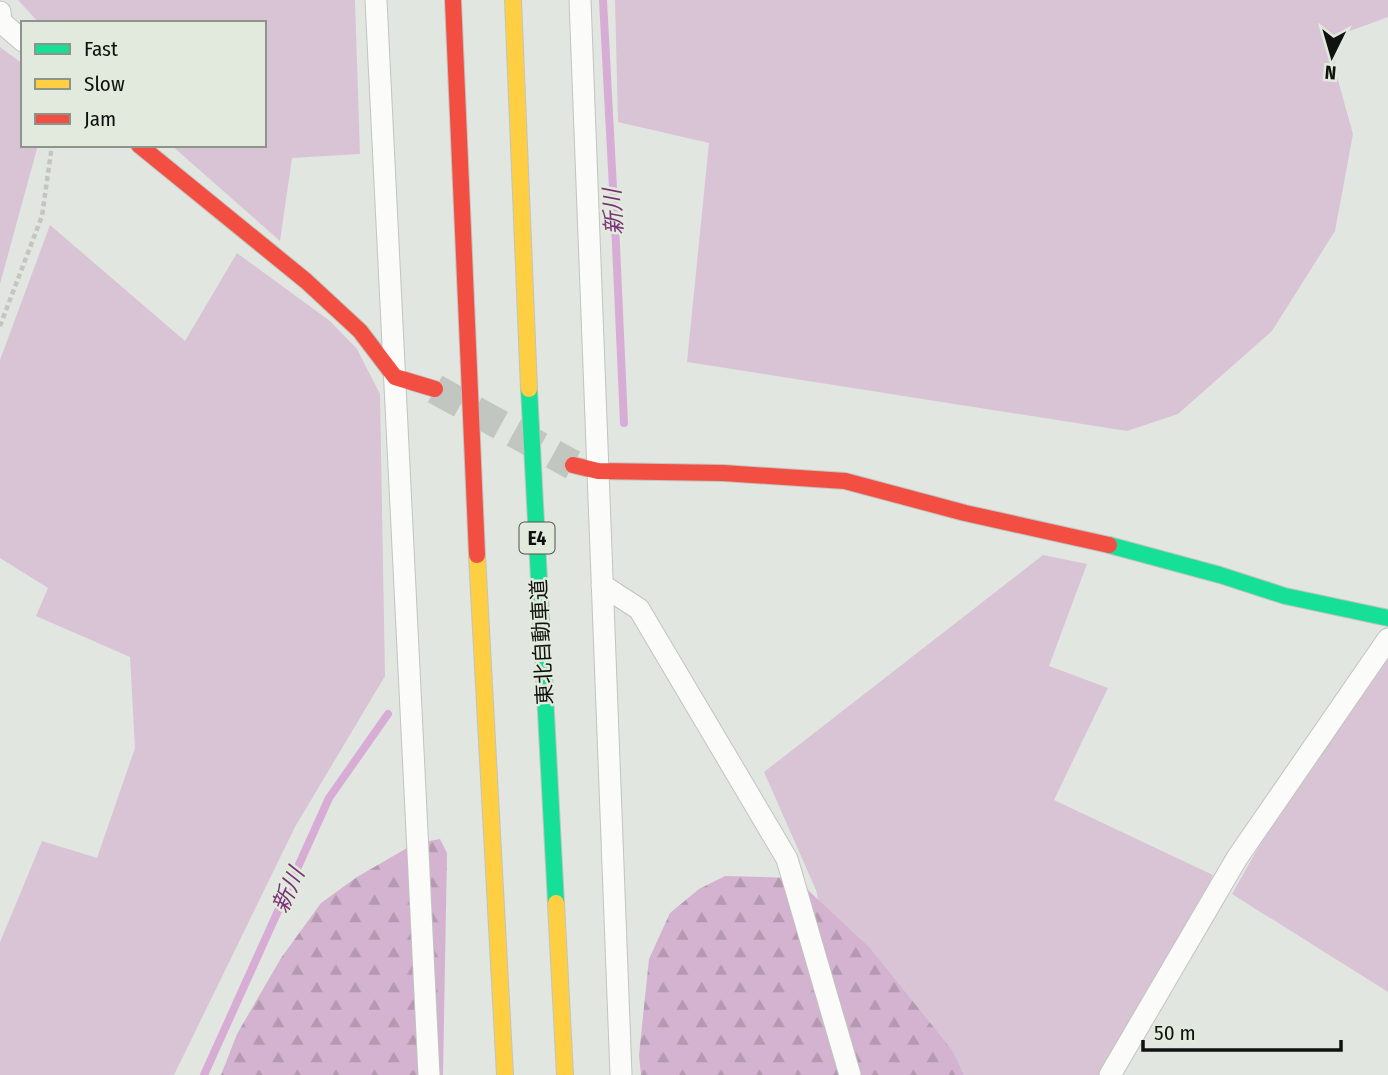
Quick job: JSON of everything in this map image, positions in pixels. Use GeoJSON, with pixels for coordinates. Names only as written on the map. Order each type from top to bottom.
{"type":"FeatureCollection","features":[{"type":"Feature","properties":{"kind":"main road"},"geometry":{"type":"LineString","coordinates":[[453,0],[480,625],[505,1075]]}},
{"type":"Feature","properties":{"kind":"main road","name":"東北自動車道"},"geometry":{"type":"LineString","coordinates":[[513,0],[565,1075]]}},
{"type":"Feature","properties":{"kind":"main road"},"geometry":{"type":"LineString","coordinates":[[141,147],[306,281],[360,331],[395,377],[435,389]]}},
{"type":"Feature","properties":{"kind":"main road"},"geometry":{"type":"LineString","coordinates":[[573,465],[598,471],[723,472],[845,481],[965,513],[1125,548],[1285,597],[1388,618]]}},
{"type":"Feature","properties":{"kind":"street"},"geometry":{"type":"LineString","coordinates":[[376,0],[429,1075]]}},
{"type":"Feature","properties":{"kind":"street"},"geometry":{"type":"LineString","coordinates":[[580,0],[621,1075]]}},
{"type":"Feature","properties":{"kind":"street"},"geometry":{"type":"LineString","coordinates":[[0,12],[1,22],[21,39]]}},
{"type":"Feature","properties":{"kind":"street"},"geometry":{"type":"LineString","coordinates":[[602,585],[639,609],[788,859],[850,1075]]}},
{"type":"Feature","properties":{"kind":"street"},"geometry":{"type":"LineString","coordinates":[[1110,1075],[1237,858],[1388,639]]}},
{"type":"Feature","properties":{"kind":"path"},"geometry":{"type":"LineString","coordinates":[[0,326],[42,216],[52,147]]}},
{"type":"Feature","properties":{"kind":"shaded area"},"geometry":{"type":"Polygon","coordinates":[[[18,0],[355,0],[360,154],[292,158],[280,241],[173,147],[266,147],[266,21],[37,21],[18,0]]]}},
{"type":"Feature","properties":{"kind":"shaded area"},"geometry":{"type":"Polygon","coordinates":[[[615,0],[1388,0],[1388,17],[1339,35],[1334,66],[1353,134],[1335,231],[1272,331],[1178,414],[1127,431],[687,362],[709,143],[618,122],[615,0]]]}},
{"type":"Feature","properties":{"kind":"shaded area"},"geometry":{"type":"Polygon","coordinates":[[[0,47],[21,63],[21,147],[37,147],[0,284],[0,47]]]}},
{"type":"Feature","properties":{"kind":"shaded area"},"geometry":{"type":"Polygon","coordinates":[[[50,225],[185,341],[237,253],[330,321],[357,349],[380,394],[385,676],[295,827],[174,1075],[0,1075],[0,942],[42,841],[97,858],[135,748],[130,657],[36,616],[48,588],[0,558],[0,360],[50,225]]]}},
{"type":"Feature","properties":{"kind":"shaded area"},"geometry":{"type":"Polygon","coordinates":[[[1043,555],[1087,564],[1049,666],[1108,688],[1054,800],[1213,875],[1187,943],[1102,1075],[862,1075],[816,890],[764,772],[1043,555]]]}},
{"type":"Feature","properties":{"kind":"shaded area"},"geometry":{"type":"Polygon","coordinates":[[[1388,657],[1388,992],[1232,894],[1286,798],[1388,657]]]}},
{"type":"Feature","properties":{"kind":"green space"},"geometry":{"type":"Polygon","coordinates":[[[440,839],[447,853],[443,1075],[221,1075],[237,1034],[281,958],[321,903],[357,877],[414,844],[440,839]]]}},
{"type":"Feature","properties":{"kind":"green space"},"geometry":{"type":"Polygon","coordinates":[[[725,876],[795,878],[869,947],[952,1050],[964,1075],[641,1075],[639,1055],[649,959],[670,913],[699,889],[725,876]]]}},
{"type":"Feature","properties":{"kind":"waterway","name":"新川"},"geometry":{"type":"LineString","coordinates":[[603,0],[624,423]]}},
{"type":"Feature","properties":{"kind":"waterway","name":"新川"},"geometry":{"type":"LineString","coordinates":[[204,1075],[329,798],[388,714]]}},
{"type":"Feature","properties":{"kind":"tunnel"},"geometry":{"type":"LineString","coordinates":[[435,389],[573,465]]}},
{"type":"Feature","properties":{"kind":"traffic: fast"},"geometry":{"type":"LineString","coordinates":[[529,389],[556,903]]}},
{"type":"Feature","properties":{"kind":"traffic: fast"},"geometry":{"type":"LineString","coordinates":[[1109,545],[1285,596],[1388,618]]}},
{"type":"Feature","properties":{"kind":"traffic: slow"},"geometry":{"type":"LineString","coordinates":[[513,0],[529,389]]}},
{"type":"Feature","properties":{"kind":"traffic: slow"},"geometry":{"type":"LineString","coordinates":[[477,555],[505,1075]]}},
{"type":"Feature","properties":{"kind":"traffic: slow"},"geometry":{"type":"LineString","coordinates":[[556,903],[565,1075]]}},
{"type":"Feature","properties":{"kind":"traffic: jam"},"geometry":{"type":"LineString","coordinates":[[453,0],[477,555]]}},
{"type":"Feature","properties":{"kind":"traffic: jam"},"geometry":{"type":"LineString","coordinates":[[141,147],[306,281],[360,331],[395,377],[435,389]]}},
{"type":"Feature","properties":{"kind":"traffic: jam"},"geometry":{"type":"LineString","coordinates":[[573,465],[598,471],[723,473],[845,481],[965,513],[1109,545]]}}]}
